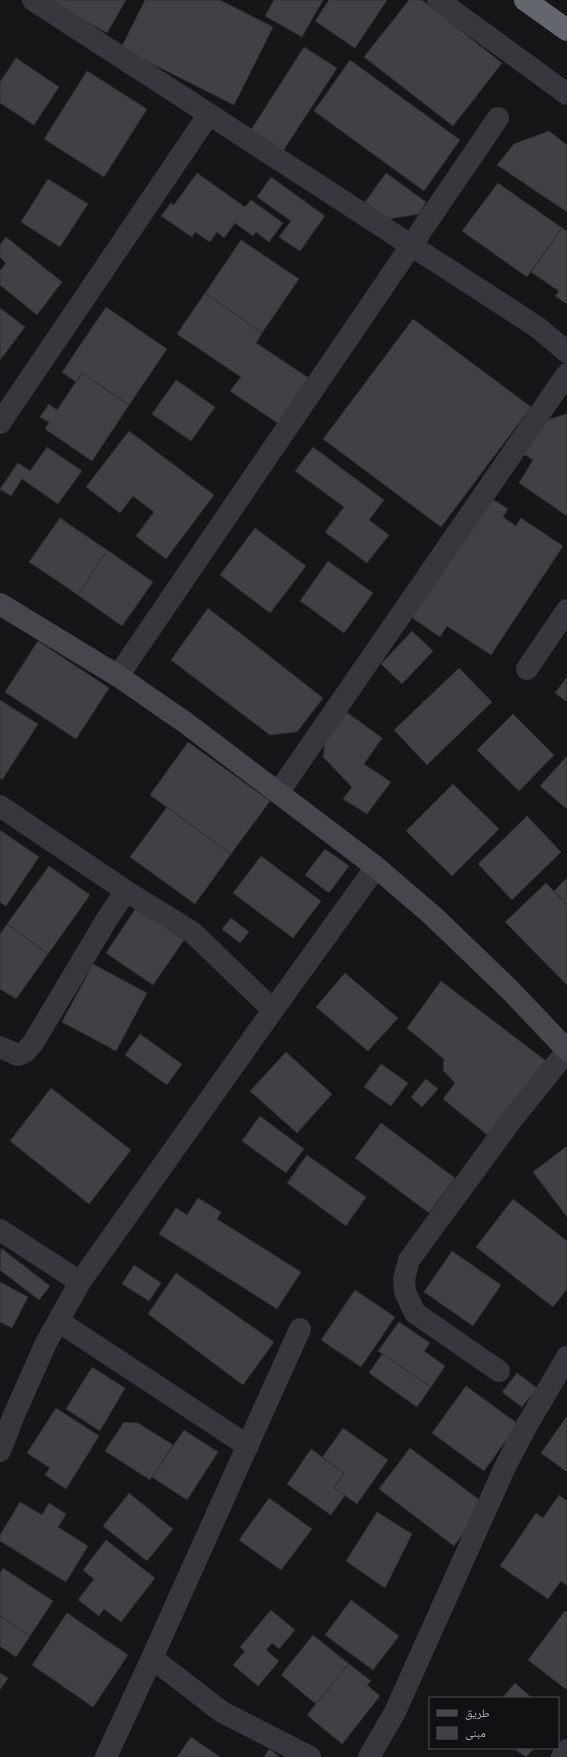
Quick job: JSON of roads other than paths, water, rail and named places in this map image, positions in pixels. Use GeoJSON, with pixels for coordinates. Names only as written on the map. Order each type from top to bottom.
{"type":"FeatureCollection","features":[{"type":"Feature","properties":{"kind":"highway"},"geometry":{"type":"LineString","coordinates":[[525,0],[567,30]]}},
{"type":"Feature","properties":{"kind":"main road"},"geometry":{"type":"LineString","coordinates":[[0,604],[118,676],[186,723],[376,867],[433,916],[511,991],[567,1051]]}},
{"type":"Feature","properties":{"kind":"street"},"geometry":{"type":"LineString","coordinates":[[33,0],[537,327],[567,352]]}},
{"type":"Feature","properties":{"kind":"street"},"geometry":{"type":"LineString","coordinates":[[438,0],[567,94]]}},
{"type":"Feature","properties":{"kind":"street"},"geometry":{"type":"LineString","coordinates":[[0,423],[209,114]]}},
{"type":"Feature","properties":{"kind":"street"},"geometry":{"type":"LineString","coordinates":[[118,676],[498,118]]}},
{"type":"Feature","properties":{"kind":"street"},"geometry":{"type":"LineString","coordinates":[[278,793],[567,374]]}},
{"type":"Feature","properties":{"kind":"street"},"geometry":{"type":"LineString","coordinates":[[527,669],[567,610]]}},
{"type":"Feature","properties":{"kind":"street"},"geometry":{"type":"LineString","coordinates":[[0,806],[126,891],[192,932],[273,1010]]}},
{"type":"Feature","properties":{"kind":"street"},"geometry":{"type":"LineString","coordinates":[[0,1451],[14,1415],[43,1350],[80,1282],[376,867]]}},
{"type":"Feature","properties":{"kind":"street"},"geometry":{"type":"LineString","coordinates":[[1,1050],[18,1055],[25,1052],[33,1044],[107,919],[126,891]]}},
{"type":"Feature","properties":{"kind":"street"},"geometry":{"type":"LineString","coordinates":[[499,1371],[415,1313],[405,1292],[404,1279],[409,1260],[513,1118],[567,1051]]}},
{"type":"Feature","properties":{"kind":"street"},"geometry":{"type":"LineString","coordinates":[[0,1230],[80,1282]]}},
{"type":"Feature","properties":{"kind":"street"},"geometry":{"type":"LineString","coordinates":[[58,1322],[248,1446]]}},
{"type":"Feature","properties":{"kind":"street"},"geometry":{"type":"LineString","coordinates":[[106,1757],[248,1446],[300,1328]]}},
{"type":"Feature","properties":{"kind":"street"},"geometry":{"type":"LineString","coordinates":[[369,1757],[395,1712],[505,1467],[526,1425],[567,1357]]}},
{"type":"Feature","properties":{"kind":"street"},"geometry":{"type":"LineString","coordinates":[[152,1658],[222,1712],[310,1757]]}},
{"type":"Feature","properties":{"kind":"street"},"geometry":{"type":"LineString","coordinates":[[562,1757],[567,1750]]}}]}
